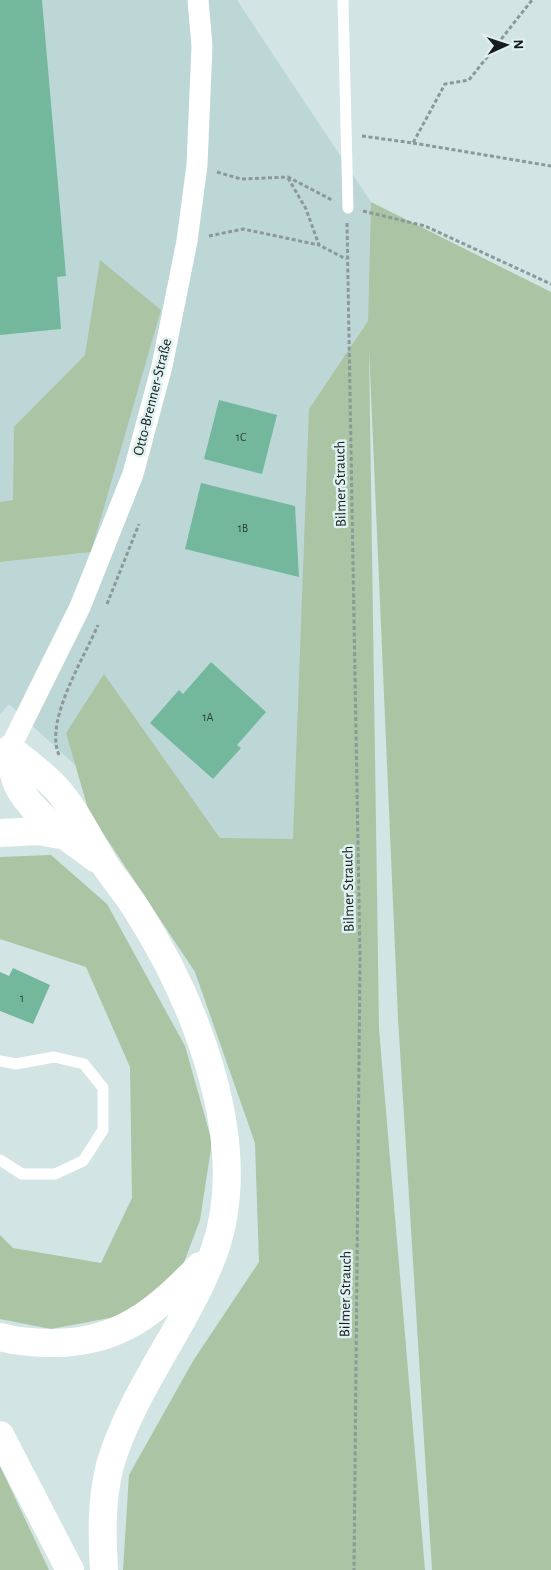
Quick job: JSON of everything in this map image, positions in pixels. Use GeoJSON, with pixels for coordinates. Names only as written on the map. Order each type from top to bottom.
{"type":"FeatureCollection","features":[{"type":"Feature","properties":{"kind":"highway"},"geometry":{"type":"LineString","coordinates":[[5,758],[21,792],[31,804],[66,836],[104,864]]}},
{"type":"Feature","properties":{"kind":"highway"},"geometry":{"type":"LineString","coordinates":[[5,758],[56,788],[87,833],[104,864],[137,911],[175,979],[198,1031],[222,1112],[228,1154],[227,1192],[223,1223],[215,1250],[204,1279],[136,1402],[119,1439],[110,1468],[104,1499],[102,1528],[104,1570]]}},
{"type":"Feature","properties":{"kind":"highway"},"geometry":{"type":"LineString","coordinates":[[0,833],[38,831],[66,836]]}},
{"type":"Feature","properties":{"kind":"highway"},"geometry":{"type":"LineString","coordinates":[[0,1337],[35,1343],[71,1343],[97,1338],[120,1330],[162,1304],[215,1250]]}},
{"type":"Feature","properties":{"kind":"highway"},"geometry":{"type":"LineString","coordinates":[[0,1436],[70,1570]]}},
{"type":"Feature","properties":{"kind":"street","name":"Otto-Brenner-Straße"},"geometry":{"type":"LineString","coordinates":[[5,758],[80,607],[132,474],[162,366],[187,241],[197,166],[202,46],[198,0]]}},
{"type":"Feature","properties":{"kind":"lane"},"geometry":{"type":"LineString","coordinates":[[343,0],[348,208]]}},
{"type":"Feature","properties":{"kind":"lane"},"geometry":{"type":"LineString","coordinates":[[0,1061],[16,1064],[54,1057],[84,1064],[103,1088],[103,1130],[83,1161],[55,1174],[22,1174],[0,1160]]}},
{"type":"Feature","properties":{"kind":"path"},"geometry":{"type":"LineString","coordinates":[[413,143],[445,84],[469,80],[532,0]]}},
{"type":"Feature","properties":{"kind":"path"},"geometry":{"type":"LineString","coordinates":[[346,134],[551,166]]}},
{"type":"Feature","properties":{"kind":"path"},"geometry":{"type":"LineString","coordinates":[[197,166],[241,179],[288,177],[348,208],[425,226],[551,284]]}},
{"type":"Feature","properties":{"kind":"path"},"geometry":{"type":"LineString","coordinates":[[288,177],[306,209],[319,245]]}},
{"type":"Feature","properties":{"kind":"path","name":"Bilmer Strauch"},"geometry":{"type":"LineString","coordinates":[[348,208],[346,259],[360,958],[354,1570]]}},
{"type":"Feature","properties":{"kind":"path"},"geometry":{"type":"LineString","coordinates":[[187,241],[244,229],[319,245],[346,259]]}},
{"type":"Feature","properties":{"kind":"shaded area"},"geometry":{"type":"Polygon","coordinates":[[[0,0],[237,0],[371,202],[368,321],[312,889],[209,889],[9,704],[0,714],[0,0]]]}},
{"type":"Feature","properties":{"kind":"green space"},"geometry":{"type":"Polygon","coordinates":[[[371,202],[551,292],[551,1570],[432,1570],[398,1018],[369,348],[379,1029],[425,1570],[123,1570],[129,1475],[193,1361],[259,1262],[255,1143],[195,972],[89,812],[66,733],[104,674],[220,838],[293,839],[309,409],[368,321],[371,202]]]}},
{"type":"Feature","properties":{"kind":"green space"},"geometry":{"type":"Polygon","coordinates":[[[100,260],[161,310],[91,552],[0,562],[0,502],[13,500],[14,427],[85,355],[100,260]]]}},
{"type":"Feature","properties":{"kind":"green space"},"geometry":{"type":"Polygon","coordinates":[[[51,855],[107,904],[185,1046],[212,1142],[200,1220],[180,1273],[125,1315],[51,1329],[0,1319],[0,1235],[13,1248],[101,1263],[132,1198],[130,1067],[86,967],[0,939],[0,857],[51,855]]]}},
{"type":"Feature","properties":{"kind":"green space"},"geometry":{"type":"Polygon","coordinates":[[[0,1466],[49,1570],[0,1570],[0,1466]]]}},
{"type":"Feature","properties":{"kind":"building"},"geometry":{"type":"Polygon","coordinates":[[[0,0],[42,0],[66,276],[57,277],[61,329],[0,335],[0,0]]]}},
{"type":"Feature","properties":{"kind":"building"},"geometry":{"type":"Polygon","coordinates":[[[219,400],[277,415],[262,474],[204,459],[219,400]]]}},
{"type":"Feature","properties":{"kind":"building"},"geometry":{"type":"Polygon","coordinates":[[[201,483],[295,506],[299,577],[185,549],[201,483]]]}},
{"type":"Feature","properties":{"kind":"building"},"geometry":{"type":"Polygon","coordinates":[[[211,662],[266,712],[237,745],[241,748],[213,779],[150,723],[179,690],[183,694],[211,662]]]}},
{"type":"Feature","properties":{"kind":"building"},"geometry":{"type":"Polygon","coordinates":[[[13,968],[50,985],[33,1024],[0,1011],[0,972],[9,976],[13,968]]]}}]}
